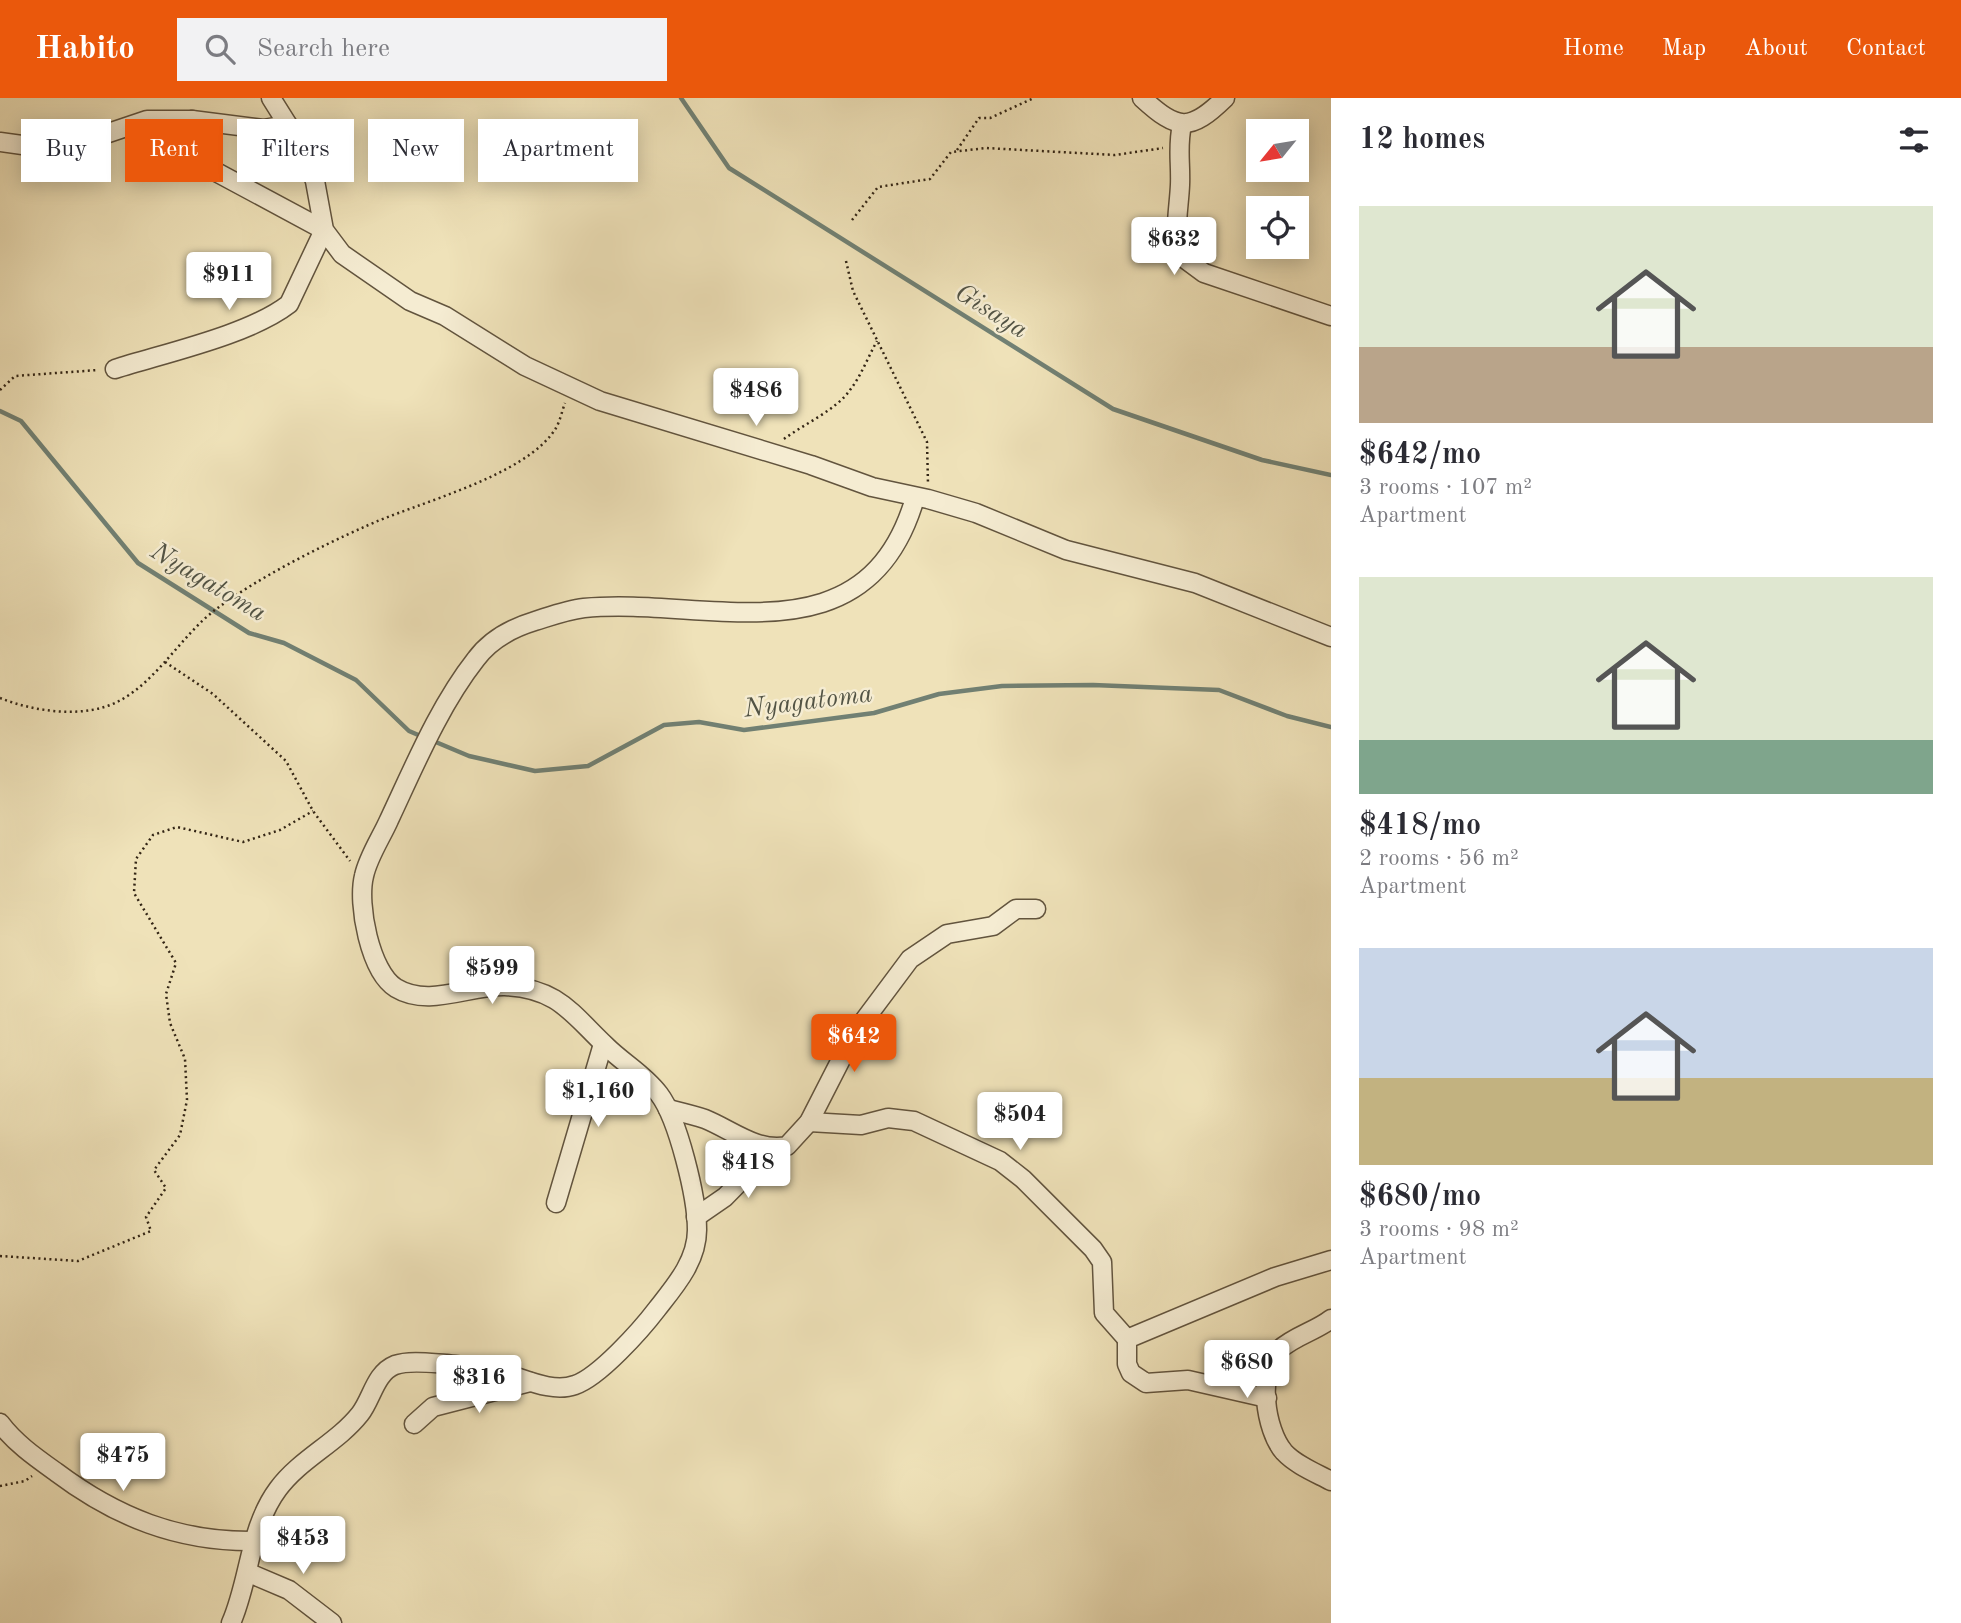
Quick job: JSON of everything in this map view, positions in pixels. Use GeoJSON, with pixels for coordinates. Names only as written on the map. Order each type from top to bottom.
{"type":"FeatureCollection","features":[{"type":"Feature","properties":{"kind":"street"},"geometry":{"type":"LineString","coordinates":[[271,98],[284,119]]}},
{"type":"Feature","properties":{"kind":"street"},"geometry":{"type":"LineString","coordinates":[[1142,98],[1156,111],[1182,125],[1192,125],[1225,98]]}},
{"type":"Feature","properties":{"kind":"street"},"geometry":{"type":"LineString","coordinates":[[1182,125],[1177,145],[1179,246],[1185,261],[1203,273],[1331,316]]}},
{"type":"Feature","properties":{"kind":"street"},"geometry":{"type":"LineString","coordinates":[[0,142],[58,150],[125,127]]}},
{"type":"Feature","properties":{"kind":"street"},"geometry":{"type":"LineString","coordinates":[[223,176],[324,230],[351,262],[410,301],[445,316],[506,356],[600,401],[976,513],[1066,550],[1195,583],[1331,637]]}},
{"type":"Feature","properties":{"kind":"street"},"geometry":{"type":"LineString","coordinates":[[116,369],[235,330],[279,312],[289,304],[324,230],[314,182]]}},
{"type":"Feature","properties":{"kind":"street"},"geometry":{"type":"LineString","coordinates":[[231,1623],[249,1573],[260,1521],[279,1487],[356,1418],[380,1377],[394,1365],[478,1367],[531,1382],[572,1387],[599,1369],[652,1316],[692,1258],[697,1233],[696,1217],[686,1167],[668,1109],[641,1075],[603,1044],[570,1008],[547,993],[507,986],[422,998],[393,987],[377,966],[366,927],[363,878],[448,704],[477,656],[500,636],[525,624],[588,608],[761,614],[819,603],[851,590],[891,557],[922,499]]}},
{"type":"Feature","properties":{"kind":"street"},"geometry":{"type":"LineString","coordinates":[[696,1217],[725,1197],[772,1148],[793,1142],[809,1122],[855,1034],[909,959],[947,933],[993,926],[1016,909],[1036,909]]}},
{"type":"Feature","properties":{"kind":"street"},"geometry":{"type":"LineString","coordinates":[[556,1203],[603,1044]]}},
{"type":"Feature","properties":{"kind":"street"},"geometry":{"type":"LineString","coordinates":[[668,1109],[704,1119],[772,1148]]}},
{"type":"Feature","properties":{"kind":"street"},"geometry":{"type":"LineString","coordinates":[[809,1122],[861,1125],[888,1118],[914,1121],[1000,1161],[1023,1179],[1093,1249],[1102,1262],[1104,1313],[1127,1339],[1127,1364],[1135,1378],[1146,1383],[1188,1380],[1267,1398]]}},
{"type":"Feature","properties":{"kind":"street"},"geometry":{"type":"LineString","coordinates":[[1127,1339],[1275,1277],[1331,1260]]}},
{"type":"Feature","properties":{"kind":"street"},"geometry":{"type":"LineString","coordinates":[[1331,1319],[1281,1348],[1270,1361],[1265,1381],[1274,1431],[1283,1450],[1331,1480]]}},
{"type":"Feature","properties":{"kind":"street"},"geometry":{"type":"LineString","coordinates":[[414,1424],[433,1407],[531,1382]]}},
{"type":"Feature","properties":{"kind":"street"},"geometry":{"type":"LineString","coordinates":[[0,1423],[24,1449],[93,1498],[147,1525],[205,1540],[254,1541]]}},
{"type":"Feature","properties":{"kind":"street"},"geometry":{"type":"LineString","coordinates":[[249,1573],[289,1590],[332,1623]]}},
{"type":"Feature","properties":{"kind":"path"},"geometry":{"type":"LineString","coordinates":[[956,151],[979,118],[990,118],[1034,98]]}},
{"type":"Feature","properties":{"kind":"path"},"geometry":{"type":"LineString","coordinates":[[852,220],[878,187],[930,179],[951,152],[986,148],[1115,155],[1177,145]]}},
{"type":"Feature","properties":{"kind":"path"},"geometry":{"type":"LineString","coordinates":[[846,261],[853,292],[927,442],[922,499]]}},
{"type":"Feature","properties":{"kind":"path"},"geometry":{"type":"LineString","coordinates":[[767,452],[811,419],[833,408],[850,391],[877,341]]}},
{"type":"Feature","properties":{"kind":"path"},"geometry":{"type":"LineString","coordinates":[[0,390],[15,376],[116,369]]}},
{"type":"Feature","properties":{"kind":"path"},"geometry":{"type":"LineString","coordinates":[[0,698],[14,704],[80,713],[119,701],[165,662],[215,610],[293,563],[365,526],[470,486],[531,454],[555,429],[571,387]]}},
{"type":"Feature","properties":{"kind":"path"},"geometry":{"type":"LineString","coordinates":[[165,662],[213,694],[286,761],[313,811],[363,878]]}},
{"type":"Feature","properties":{"kind":"path"},"geometry":{"type":"LineString","coordinates":[[0,1256],[78,1261],[127,1242],[151,1231],[146,1217],[166,1188],[154,1170],[180,1135],[187,1100],[185,1059],[170,1023],[166,995],[176,964],[134,893],[136,859],[153,835],[177,827],[243,842],[280,830],[313,811]]}},
{"type":"Feature","properties":{"kind":"path"},"geometry":{"type":"LineString","coordinates":[[0,1486],[25,1481],[46,1465]]}},
{"type":"Feature","properties":{"kind":"waterway","name":"Gisaya"},"geometry":{"type":"LineString","coordinates":[[681,98],[729,168],[1113,409],[1262,460],[1331,475]]}},
{"type":"Feature","properties":{"kind":"waterway","name":"Nyagatoma"},"geometry":{"type":"LineString","coordinates":[[0,411],[21,421],[138,563],[249,633],[284,643],[356,680],[409,731],[423,737]]}},
{"type":"Feature","properties":{"kind":"waterway","name":"Nyagatoma"},"geometry":{"type":"LineString","coordinates":[[431,740],[469,756],[535,771],[588,766],[664,725],[699,722],[744,730],[874,713],[939,694],[1002,686],[1093,685],[1219,690],[1287,716],[1331,727]]}}]}
